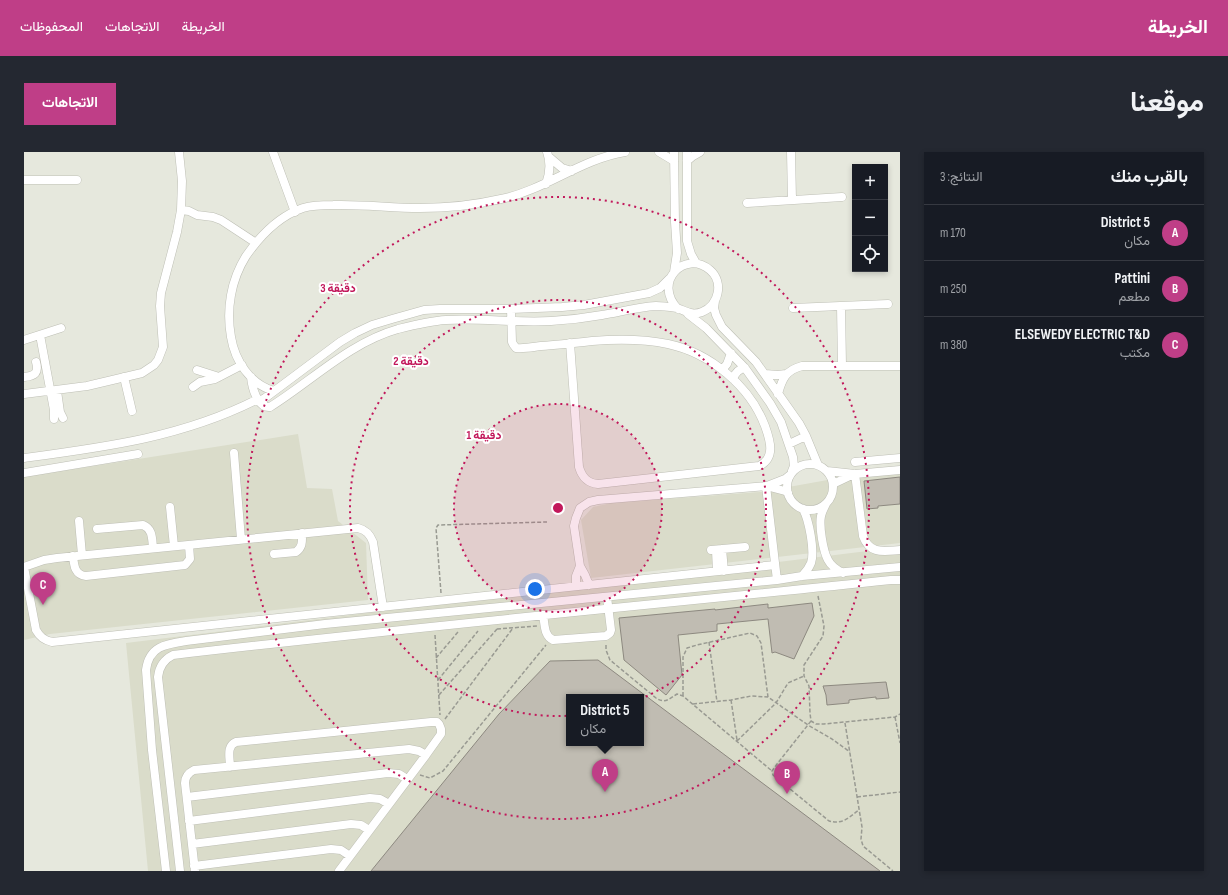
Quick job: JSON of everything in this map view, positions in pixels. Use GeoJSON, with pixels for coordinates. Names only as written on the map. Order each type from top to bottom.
{"type":"FeatureCollection","features":[{"type":"Feature","properties":{"kind":"street"},"geometry":{"type":"LineString","coordinates":[[24,394],[86,386],[142,373],[149,369],[158,360],[162,353],[163,347],[160,306],[161,293],[181,210],[182,181],[179,152]]}},
{"type":"Feature","properties":{"kind":"street"},"geometry":{"type":"LineString","coordinates":[[273,152],[294,212]]}},
{"type":"Feature","properties":{"kind":"street"},"geometry":{"type":"LineString","coordinates":[[274,391],[264,387],[251,377],[237,357],[231,340],[228,317],[233,285],[242,264],[256,242],[280,220],[302,208],[317,205],[372,205],[448,208],[502,199],[520,195],[591,162],[625,152]]}},
{"type":"Feature","properties":{"kind":"street"},"geometry":{"type":"LineString","coordinates":[[659,152],[674,161]]}},
{"type":"Feature","properties":{"kind":"street"},"geometry":{"type":"LineString","coordinates":[[674,152],[677,253],[668,287],[672,303],[701,323],[745,368],[780,419],[794,462],[787,487],[788,493],[794,503],[803,509],[815,509],[826,504]]}},
{"type":"Feature","properties":{"kind":"street"},"geometry":{"type":"LineString","coordinates":[[687,152],[687,241],[691,254],[696,263]]}},
{"type":"Feature","properties":{"kind":"street"},"geometry":{"type":"LineString","coordinates":[[687,161],[700,152]]}},
{"type":"Feature","properties":{"kind":"street"},"geometry":{"type":"LineString","coordinates":[[792,152],[792,200]]}},
{"type":"Feature","properties":{"kind":"street"},"geometry":{"type":"LineString","coordinates":[[546,184],[550,172],[548,155]]}},
{"type":"Feature","properties":{"kind":"street"},"geometry":{"type":"LineString","coordinates":[[548,155],[562,168],[572,171]]}},
{"type":"Feature","properties":{"kind":"street"},"geometry":{"type":"LineString","coordinates":[[24,180],[77,180]]}},
{"type":"Feature","properties":{"kind":"street"},"geometry":{"type":"LineString","coordinates":[[747,203],[842,197]]}},
{"type":"Feature","properties":{"kind":"street"},"geometry":{"type":"LineString","coordinates":[[181,210],[221,220],[256,242]]}},
{"type":"Feature","properties":{"kind":"street"},"geometry":{"type":"LineString","coordinates":[[180,219],[198,215]]}},
{"type":"Feature","properties":{"kind":"street"},"geometry":{"type":"LineString","coordinates":[[24,458],[95,449],[148,438],[203,423],[261,402],[340,342],[368,327],[409,314],[440,308],[562,308],[606,302],[649,293],[660,288],[680,267],[687,264],[696,263],[704,265],[716,277],[718,293],[714,308],[722,326],[756,362],[799,423],[818,465]]}},
{"type":"Feature","properties":{"kind":"street"},"geometry":{"type":"LineString","coordinates":[[251,377],[252,385],[261,402],[270,407],[291,394],[342,356],[373,338],[398,329],[430,322],[463,320],[549,321],[578,318],[650,306],[682,310],[694,314],[709,308],[715,301]]}},
{"type":"Feature","properties":{"kind":"street"},"geometry":{"type":"LineString","coordinates":[[792,308],[888,304]]}},
{"type":"Feature","properties":{"kind":"street"},"geometry":{"type":"LineString","coordinates":[[841,306],[842,366]]}},
{"type":"Feature","properties":{"kind":"street"},"geometry":{"type":"LineString","coordinates":[[511,309],[512,342],[516,348],[593,341],[640,340],[668,344],[702,357],[733,379],[754,405],[765,425],[768,436],[771,451],[766,462],[759,466],[598,484],[592,483],[583,477],[579,467],[570,344]]}},
{"type":"Feature","properties":{"kind":"street"},"geometry":{"type":"LineString","coordinates":[[368,327],[373,338]]}},
{"type":"Feature","properties":{"kind":"street"},"geometry":{"type":"LineString","coordinates":[[24,340],[61,328]]}},
{"type":"Feature","properties":{"kind":"street"},"geometry":{"type":"LineString","coordinates":[[40,334],[54,391],[54,410],[58,418]]}},
{"type":"Feature","properties":{"kind":"street"},"geometry":{"type":"LineString","coordinates":[[722,370],[727,364],[731,353]]}},
{"type":"Feature","properties":{"kind":"street"},"geometry":{"type":"LineString","coordinates":[[24,377],[30,377],[35,374],[37,368],[36,362]]}},
{"type":"Feature","properties":{"kind":"street"},"geometry":{"type":"LineString","coordinates":[[193,387],[200,382],[219,377],[242,365]]}},
{"type":"Feature","properties":{"kind":"street"},"geometry":{"type":"LineString","coordinates":[[765,374],[778,376],[786,374],[791,370],[802,366],[900,366]]}},
{"type":"Feature","properties":{"kind":"street"},"geometry":{"type":"LineString","coordinates":[[733,379],[738,370],[745,368]]}},
{"type":"Feature","properties":{"kind":"street"},"geometry":{"type":"LineString","coordinates":[[197,370],[219,377]]}},
{"type":"Feature","properties":{"kind":"street"},"geometry":{"type":"LineString","coordinates":[[778,394],[786,374]]}},
{"type":"Feature","properties":{"kind":"street"},"geometry":{"type":"LineString","coordinates":[[124,377],[132,411]]}},
{"type":"Feature","properties":{"kind":"street"},"geometry":{"type":"LineString","coordinates":[[780,419],[786,414],[791,413]]}},
{"type":"Feature","properties":{"kind":"street"},"geometry":{"type":"LineString","coordinates":[[789,444],[806,436]]}},
{"type":"Feature","properties":{"kind":"street"},"geometry":{"type":"LineString","coordinates":[[234,453],[242,539]]}},
{"type":"Feature","properties":{"kind":"street"},"geometry":{"type":"LineString","coordinates":[[24,473],[138,454]]}},
{"type":"Feature","properties":{"kind":"street"},"geometry":{"type":"LineString","coordinates":[[855,462],[900,458]]}},
{"type":"Feature","properties":{"kind":"street"},"geometry":{"type":"LineString","coordinates":[[589,585],[586,575],[580,566],[574,526],[577,513],[584,504],[598,500],[766,486],[785,479],[798,467],[811,463],[818,465],[827,471],[831,476],[833,491],[823,509],[821,520],[824,550],[831,564],[843,573]]}},
{"type":"Feature","properties":{"kind":"street"},"geometry":{"type":"LineString","coordinates":[[827,471],[855,474],[900,470]]}},
{"type":"Feature","properties":{"kind":"street"},"geometry":{"type":"LineString","coordinates":[[833,484],[855,474]]}},
{"type":"Feature","properties":{"kind":"street"},"geometry":{"type":"LineString","coordinates":[[855,474],[865,542],[870,548],[879,552],[900,550]]}},
{"type":"Feature","properties":{"kind":"street"},"geometry":{"type":"LineString","coordinates":[[766,486],[788,493]]}},
{"type":"Feature","properties":{"kind":"street"},"geometry":{"type":"LineString","coordinates":[[766,486],[777,580]]}},
{"type":"Feature","properties":{"kind":"street"},"geometry":{"type":"LineString","coordinates":[[170,507],[174,546]]}},
{"type":"Feature","properties":{"kind":"street"},"geometry":{"type":"LineString","coordinates":[[802,576],[808,568],[812,558],[809,528],[803,509]]}},
{"type":"Feature","properties":{"kind":"street"},"geometry":{"type":"LineString","coordinates":[[80,521],[82,555]]}},
{"type":"Feature","properties":{"kind":"street"},"geometry":{"type":"LineString","coordinates":[[97,529],[143,525],[150,530],[152,548]]}},
{"type":"Feature","properties":{"kind":"street"},"geometry":{"type":"LineString","coordinates":[[383,607],[372,538],[366,531],[353,527],[73,556],[44,560],[24,567],[36,630],[42,638],[52,642],[507,594],[775,565]]}},
{"type":"Feature","properties":{"kind":"street"},"geometry":{"type":"LineString","coordinates":[[274,554],[298,551],[302,544],[302,533]]}},
{"type":"Feature","properties":{"kind":"street"},"geometry":{"type":"LineString","coordinates":[[73,556],[76,571],[81,575],[86,576],[185,565],[190,559],[189,545]]}},
{"type":"Feature","properties":{"kind":"street"},"geometry":{"type":"LineString","coordinates":[[721,571],[716,550],[745,547]]}},
{"type":"Feature","properties":{"kind":"street"},"geometry":{"type":"LineString","coordinates":[[576,586],[576,576],[580,566]]}},
{"type":"Feature","properties":{"kind":"street"},"geometry":{"type":"LineString","coordinates":[[166,871],[152,750],[146,670],[151,654],[165,644],[325,624],[900,567]]}},
{"type":"Feature","properties":{"kind":"street"},"geometry":{"type":"LineString","coordinates":[[180,871],[158,677],[161,664],[168,657],[173,655],[434,626],[900,580]]}},
{"type":"Feature","properties":{"kind":"street"},"geometry":{"type":"LineString","coordinates":[[668,590],[670,603]]}},
{"type":"Feature","properties":{"kind":"street"},"geometry":{"type":"LineString","coordinates":[[507,594],[508,607]]}},
{"type":"Feature","properties":{"kind":"street"},"geometry":{"type":"LineString","coordinates":[[543,616],[546,634],[550,639],[556,640],[606,636],[610,634],[611,630],[607,597]]}},
{"type":"Feature","properties":{"kind":"street"},"geometry":{"type":"LineString","coordinates":[[439,601],[439,613]]}},
{"type":"Feature","properties":{"kind":"street"},"geometry":{"type":"LineString","coordinates":[[325,624],[327,638]]}},
{"type":"Feature","properties":{"kind":"street"},"geometry":{"type":"LineString","coordinates":[[230,767],[229,750],[231,745],[236,742],[437,722],[441,726],[441,734],[339,871]]}},
{"type":"Feature","properties":{"kind":"street"},"geometry":{"type":"LineString","coordinates":[[152,750],[166,748]]}},
{"type":"Feature","properties":{"kind":"street"},"geometry":{"type":"LineString","coordinates":[[350,856],[341,850],[331,849],[194,868],[185,779],[194,770],[409,749],[419,751],[426,755]]}},
{"type":"Feature","properties":{"kind":"street"},"geometry":{"type":"LineString","coordinates":[[186,797],[388,773],[399,774],[407,779]]}},
{"type":"Feature","properties":{"kind":"street"},"geometry":{"type":"LineString","coordinates":[[189,821],[370,798],[380,799],[389,804]]}},
{"type":"Feature","properties":{"kind":"street"},"geometry":{"type":"LineString","coordinates":[[192,844],[350,824],[361,825],[369,830]]}},
{"type":"Feature","properties":{"kind":"path"},"geometry":{"type":"LineString","coordinates":[[439,601],[436,528],[438,525],[547,522]]}},
{"type":"Feature","properties":{"kind":"path"},"geometry":{"type":"LineString","coordinates":[[772,771],[811,721],[809,686],[804,676],[804,665],[823,636],[824,626],[820,611],[817,588]]}},
{"type":"Feature","properties":{"kind":"path"},"geometry":{"type":"LineString","coordinates":[[434,626],[441,726]]}},
{"type":"Feature","properties":{"kind":"path"},"geometry":{"type":"LineString","coordinates":[[441,726],[513,628]]}},
{"type":"Feature","properties":{"kind":"path"},"geometry":{"type":"LineString","coordinates":[[439,695],[497,629]]}},
{"type":"Feature","properties":{"kind":"path"},"geometry":{"type":"LineString","coordinates":[[438,680],[478,631]]}},
{"type":"Feature","properties":{"kind":"path"},"geometry":{"type":"LineString","coordinates":[[436,658],[458,632]]}},
{"type":"Feature","properties":{"kind":"path"},"geometry":{"type":"LineString","coordinates":[[683,696],[683,657],[687,648],[750,633],[757,636],[761,643],[768,697]]}},
{"type":"Feature","properties":{"kind":"path"},"geometry":{"type":"LineString","coordinates":[[606,636],[606,650],[610,660],[661,701],[667,700],[676,694],[683,696],[694,704],[772,771],[772,775],[829,821],[835,823],[843,822],[859,810]]}},
{"type":"Feature","properties":{"kind":"path"},"geometry":{"type":"LineString","coordinates":[[413,771],[423,777],[430,778],[443,771],[550,639]]}},
{"type":"Feature","properties":{"kind":"path"},"geometry":{"type":"LineString","coordinates":[[708,642],[717,702]]}},
{"type":"Feature","properties":{"kind":"path"},"geometry":{"type":"LineString","coordinates":[[737,741],[776,702],[788,683],[804,676]]}},
{"type":"Feature","properties":{"kind":"path"},"geometry":{"type":"LineString","coordinates":[[694,704],[717,702],[751,696],[768,697],[850,752]]}},
{"type":"Feature","properties":{"kind":"path"},"geometry":{"type":"LineString","coordinates":[[731,700],[737,741]]}},
{"type":"Feature","properties":{"kind":"path"},"geometry":{"type":"LineString","coordinates":[[811,721],[816,724],[845,722],[895,717],[900,714]]}},
{"type":"Feature","properties":{"kind":"path"},"geometry":{"type":"LineString","coordinates":[[895,717],[900,743]]}},
{"type":"Feature","properties":{"kind":"path"},"geometry":{"type":"LineString","coordinates":[[845,722],[862,828],[861,839],[863,846],[893,871]]}},
{"type":"Feature","properties":{"kind":"path"},"geometry":{"type":"LineString","coordinates":[[857,797],[900,792]]}},
{"type":"Feature","properties":{"kind":"shaded area"},"geometry":{"type":"Polygon","coordinates":[[[298,434],[307,488],[332,489],[338,521],[366,543],[368,600],[50,634],[24,640],[24,477],[298,434]]]}},
{"type":"Feature","properties":{"kind":"shaded area"},"geometry":{"type":"Polygon","coordinates":[[[900,467],[900,543],[591,578],[581,520],[593,507],[611,503],[760,492],[900,467]]]}},
{"type":"Feature","properties":{"kind":"shaded area"},"geometry":{"type":"Polygon","coordinates":[[[900,547],[900,871],[148,871],[126,643],[900,547]]]}},
{"type":"Feature","properties":{"kind":"building"},"geometry":{"type":"Polygon","coordinates":[[[900,477],[900,504],[878,506],[878,508],[867,509],[864,481],[900,477]]]}},
{"type":"Feature","properties":{"kind":"building"},"geometry":{"type":"Polygon","coordinates":[[[812,603],[814,616],[794,659],[775,652],[772,653],[768,619],[717,624],[717,631],[678,635],[682,675],[666,695],[624,660],[619,618],[768,604],[768,608],[812,603]]]}},
{"type":"Feature","properties":{"kind":"building"},"geometry":{"type":"Polygon","coordinates":[[[598,660],[643,694],[566,694],[566,746],[644,746],[644,694],[880,871],[371,871],[499,714],[550,661],[598,660]]]}},
{"type":"Feature","properties":{"kind":"building"},"geometry":{"type":"Polygon","coordinates":[[[886,682],[889,698],[876,699],[876,697],[849,700],[849,703],[827,705],[823,686],[886,682]]]}},
{"type":"Feature","properties":{"kind":"place","name":"ELSEWEDY ELECTRIC T&D"},"geometry":{"type":"Point","coordinates":[43,605]}},
{"type":"Feature","properties":{"kind":"place","name":"District 5"},"geometry":{"type":"Point","coordinates":[605,792]}},
{"type":"Feature","properties":{"kind":"place","name":"Pattini"},"geometry":{"type":"Point","coordinates":[787,794]}}]}
